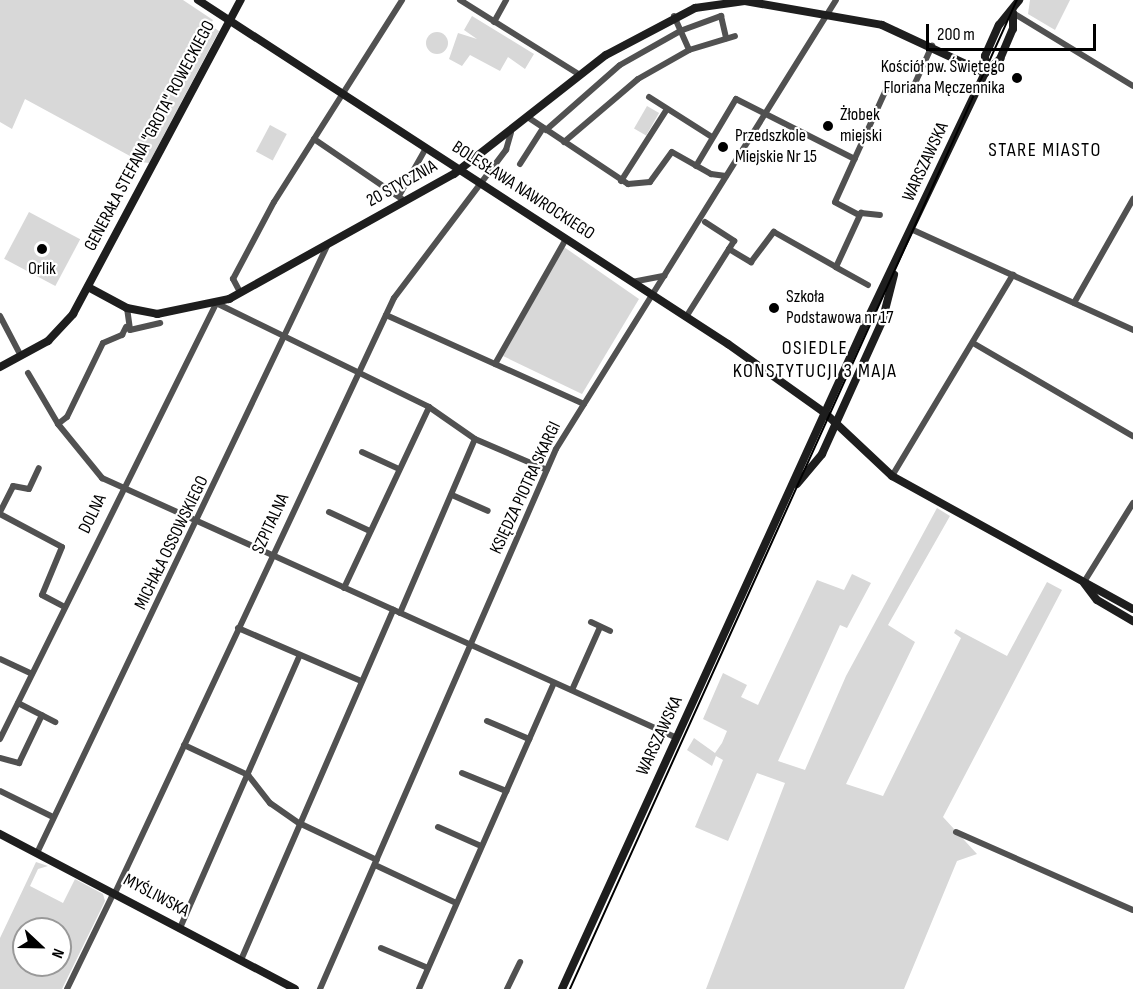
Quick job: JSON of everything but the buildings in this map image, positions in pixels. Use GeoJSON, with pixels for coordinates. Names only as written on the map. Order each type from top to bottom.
{"type":"FeatureCollection","features":[{"type":"Feature","properties":{"kind":"street","name":"BOLESŁAWA NAWROCKIEGO"},"geometry":{"type":"LineString","coordinates":[[198,0],[686,316],[827,414]]}},
{"type":"Feature","properties":{"kind":"street","name":"GENERAŁA STEFANA \"GROTA\" ROWECKIEGO"},"geometry":{"type":"LineString","coordinates":[[88,287],[241,0]]}},
{"type":"Feature","properties":{"kind":"street"},"geometry":{"type":"LineString","coordinates":[[240,292],[233,279],[287,180],[402,0]]}},
{"type":"Feature","properties":{"kind":"street"},"geometry":{"type":"LineString","coordinates":[[460,0],[580,75]]}},
{"type":"Feature","properties":{"kind":"street"},"geometry":{"type":"LineString","coordinates":[[494,22],[506,0]]}},
{"type":"Feature","properties":{"kind":"street","name":"KSIĘDZA PIOTRA SKARGI"},"geometry":{"type":"LineString","coordinates":[[320,989],[547,470],[584,404],[836,0]]}},
{"type":"Feature","properties":{"kind":"street","name":"WARSZAWSKA"},"geometry":{"type":"LineString","coordinates":[[985,73],[998,62],[1013,29],[1013,13],[1018,0]]}},
{"type":"Feature","properties":{"kind":"street","name":"20 STYCZNIA"},"geometry":{"type":"LineString","coordinates":[[88,287],[128,308],[165,314],[216,303],[328,244],[403,197],[460,170],[529,118],[580,75],[674,16],[731,1],[828,15],[896,28],[985,73]]}},
{"type":"Feature","properties":{"kind":"street"},"geometry":{"type":"LineString","coordinates":[[1013,13],[1133,86]]}},
{"type":"Feature","properties":{"kind":"street","name":"WARSZAWSKA"},"geometry":{"type":"LineString","coordinates":[[562,989],[985,73],[985,56],[999,26],[1013,13]]}},
{"type":"Feature","properties":{"kind":"street"},"geometry":{"type":"LineString","coordinates":[[674,16],[689,50]]}},
{"type":"Feature","properties":{"kind":"street"},"geometry":{"type":"LineString","coordinates":[[520,164],[545,129],[620,65],[680,31],[721,16],[726,38]]}},
{"type":"Feature","properties":{"kind":"street"},"geometry":{"type":"LineString","coordinates":[[564,142],[638,79],[689,50],[735,36]]}},
{"type":"Feature","properties":{"kind":"street"},"geometry":{"type":"LineString","coordinates":[[880,215],[860,215],[835,203],[888,85],[911,92],[933,46]]}},
{"type":"Feature","properties":{"kind":"street"},"geometry":{"type":"LineString","coordinates":[[649,97],[712,137]]}},
{"type":"Feature","properties":{"kind":"street"},"geometry":{"type":"LineString","coordinates":[[696,166],[736,99],[764,117],[855,159]]}},
{"type":"Feature","properties":{"kind":"street"},"geometry":{"type":"LineString","coordinates":[[621,181],[667,109]]}},
{"type":"Feature","properties":{"kind":"street"},"geometry":{"type":"LineString","coordinates":[[529,118],[621,181],[650,182],[672,152],[696,166],[726,176]]}},
{"type":"Feature","properties":{"kind":"street","name":"SZPITALNA"},"geometry":{"type":"LineString","coordinates":[[67,989],[115,893],[386,315],[506,150],[511,132]]}},
{"type":"Feature","properties":{"kind":"street"},"geometry":{"type":"LineString","coordinates":[[314,139],[403,197],[426,148]]}},
{"type":"Feature","properties":{"kind":"street"},"geometry":{"type":"LineString","coordinates":[[1074,303],[1133,200]]}},
{"type":"Feature","properties":{"kind":"street"},"geometry":{"type":"LineString","coordinates":[[836,267],[860,215]]}},
{"type":"Feature","properties":{"kind":"street"},"geometry":{"type":"LineString","coordinates":[[686,316],[734,241],[705,222]]}},
{"type":"Feature","properties":{"kind":"street"},"geometry":{"type":"LineString","coordinates":[[913,230],[1133,330]]}},
{"type":"Feature","properties":{"kind":"street"},"geometry":{"type":"LineString","coordinates":[[729,249],[753,262],[774,232],[868,285]]}},
{"type":"Feature","properties":{"kind":"street"},"geometry":{"type":"LineString","coordinates":[[495,364],[566,239]]}},
{"type":"Feature","properties":{"kind":"street","name":"MICHAŁA OSSOWSKIEGO"},"geometry":{"type":"LineString","coordinates":[[37,853],[199,523],[328,244]]}},
{"type":"Feature","properties":{"kind":"street","name":"WARSZAWSKA"},"geometry":{"type":"LineString","coordinates":[[788,496],[824,450],[882,322],[897,265]]}},
{"type":"Feature","properties":{"kind":"street"},"geometry":{"type":"LineString","coordinates":[[892,476],[1013,275]]}},
{"type":"Feature","properties":{"kind":"street"},"geometry":{"type":"LineString","coordinates":[[632,282],[664,276]]}},
{"type":"Feature","properties":{"kind":"street"},"geometry":{"type":"LineString","coordinates":[[0,367],[58,333],[88,287]]}},
{"type":"Feature","properties":{"kind":"street"},"geometry":{"type":"LineString","coordinates":[[216,303],[429,407],[475,439],[547,470]]}},
{"type":"Feature","properties":{"kind":"street","name":"DOLNA"},"geometry":{"type":"LineString","coordinates":[[0,739],[122,488],[216,303]]}},
{"type":"Feature","properties":{"kind":"street"},"geometry":{"type":"LineString","coordinates":[[58,424],[67,417],[103,343],[122,335],[126,327],[128,308]]}},
{"type":"Feature","properties":{"kind":"street"},"geometry":{"type":"LineString","coordinates":[[386,315],[584,404]]}},
{"type":"Feature","properties":{"kind":"street"},"geometry":{"type":"LineString","coordinates":[[0,316],[21,356]]}},
{"type":"Feature","properties":{"kind":"street"},"geometry":{"type":"LineString","coordinates":[[126,327],[160,323]]}},
{"type":"Feature","properties":{"kind":"street"},"geometry":{"type":"LineString","coordinates":[[973,343],[1133,436]]}},
{"type":"Feature","properties":{"kind":"street"},"geometry":{"type":"LineString","coordinates":[[28,373],[58,424],[102,478],[471,647],[677,738]]}},
{"type":"Feature","properties":{"kind":"street"},"geometry":{"type":"LineString","coordinates":[[344,588],[429,407]]}},
{"type":"Feature","properties":{"kind":"street"},"geometry":{"type":"LineString","coordinates":[[827,414],[834,425],[892,476],[1133,609]]}},
{"type":"Feature","properties":{"kind":"street"},"geometry":{"type":"LineString","coordinates":[[400,613],[475,439]]}},
{"type":"Feature","properties":{"kind":"street"},"geometry":{"type":"LineString","coordinates":[[824,450],[838,440],[853,443]]}},
{"type":"Feature","properties":{"kind":"street"},"geometry":{"type":"LineString","coordinates":[[362,452],[399,469]]}},
{"type":"Feature","properties":{"kind":"street"},"geometry":{"type":"LineString","coordinates":[[39,468],[29,489],[13,486],[0,513],[62,547],[42,595],[65,607]]}},
{"type":"Feature","properties":{"kind":"street"},"geometry":{"type":"LineString","coordinates":[[452,495],[488,512]]}},
{"type":"Feature","properties":{"kind":"street"},"geometry":{"type":"LineString","coordinates":[[1084,582],[1133,503]]}},
{"type":"Feature","properties":{"kind":"street"},"geometry":{"type":"LineString","coordinates":[[329,512],[370,531]]}},
{"type":"Feature","properties":{"kind":"street"},"geometry":{"type":"LineString","coordinates":[[1084,582],[1097,600],[1133,621]]}},
{"type":"Feature","properties":{"kind":"street"},"geometry":{"type":"LineString","coordinates":[[241,960],[393,610]]}},
{"type":"Feature","properties":{"kind":"street"},"geometry":{"type":"LineString","coordinates":[[591,622],[610,631]]}},
{"type":"Feature","properties":{"kind":"street"},"geometry":{"type":"LineString","coordinates":[[572,690],[600,627]]}},
{"type":"Feature","properties":{"kind":"street"},"geometry":{"type":"LineString","coordinates":[[238,628],[361,681]]}},
{"type":"Feature","properties":{"kind":"street"},"geometry":{"type":"LineString","coordinates":[[180,928],[300,655]]}},
{"type":"Feature","properties":{"kind":"street"},"geometry":{"type":"LineString","coordinates":[[0,659],[32,674]]}},
{"type":"Feature","properties":{"kind":"street"},"geometry":{"type":"LineString","coordinates":[[419,989],[554,683]]}},
{"type":"Feature","properties":{"kind":"street"},"geometry":{"type":"LineString","coordinates":[[18,703],[55,722]]}},
{"type":"Feature","properties":{"kind":"street"},"geometry":{"type":"LineString","coordinates":[[0,758],[19,763],[42,715]]}},
{"type":"Feature","properties":{"kind":"street"},"geometry":{"type":"LineString","coordinates":[[0,721],[7,724]]}},
{"type":"Feature","properties":{"kind":"street"},"geometry":{"type":"LineString","coordinates":[[487,721],[529,739]]}},
{"type":"Feature","properties":{"kind":"street"},"geometry":{"type":"LineString","coordinates":[[184,745],[248,775],[270,803],[299,823],[456,903]]}},
{"type":"Feature","properties":{"kind":"street"},"geometry":{"type":"LineString","coordinates":[[462,773],[506,791]]}},
{"type":"Feature","properties":{"kind":"street"},"geometry":{"type":"LineString","coordinates":[[0,791],[53,817]]}},
{"type":"Feature","properties":{"kind":"street"},"geometry":{"type":"LineString","coordinates":[[438,827],[481,846]]}},
{"type":"Feature","properties":{"kind":"street"},"geometry":{"type":"LineString","coordinates":[[956,832],[1133,910]]}},
{"type":"Feature","properties":{"kind":"street","name":"MYŚLIWSKA"},"geometry":{"type":"LineString","coordinates":[[0,834],[295,989]]}},
{"type":"Feature","properties":{"kind":"street"},"geometry":{"type":"LineString","coordinates":[[381,948],[428,968]]}},
{"type":"Feature","properties":{"kind":"street"},"geometry":{"type":"LineString","coordinates":[[507,989],[520,962]]}},
{"type":"Feature","properties":{"kind":"shaded area"},"geometry":{"type":"Polygon","coordinates":[[[0,0],[183,0],[213,20],[210,25],[219,31],[149,163],[141,162],[25,99],[12,129],[0,122],[0,0]]]}},
{"type":"Feature","properties":{"kind":"shaded area"},"geometry":{"type":"Polygon","coordinates":[[[1030,0],[1070,0],[1055,30],[1028,14],[1030,0]]]}},
{"type":"Feature","properties":{"kind":"shaded area"},"geometry":{"type":"Polygon","coordinates":[[[472,16],[534,54],[525,69],[508,57],[500,71],[470,55],[462,66],[449,59],[458,33],[477,39],[464,30],[472,16]]]}},
{"type":"Feature","properties":{"kind":"shaded area"},"geometry":{"type":"Polygon","coordinates":[[[437,32],[445,35],[448,43],[445,51],[437,54],[429,51],[426,43],[429,35],[437,32]]]}},
{"type":"Feature","properties":{"kind":"shaded area"},"geometry":{"type":"Polygon","coordinates":[[[647,106],[659,113],[646,136],[634,129],[647,106]]]}},
{"type":"Feature","properties":{"kind":"shaded area"},"geometry":{"type":"Polygon","coordinates":[[[270,125],[287,134],[273,160],[256,151],[270,125]]]}},
{"type":"Feature","properties":{"kind":"shaded area","name":"Orlik"},"geometry":{"type":"Polygon","coordinates":[[[29,212],[80,239],[55,286],[4,259],[29,212]]]}},
{"type":"Feature","properties":{"kind":"shaded area"},"geometry":{"type":"Polygon","coordinates":[[[564,247],[639,299],[582,394],[503,356],[564,247]]]}},
{"type":"Feature","properties":{"kind":"shaded area"},"geometry":{"type":"Polygon","coordinates":[[[937,508],[950,516],[888,625],[915,642],[846,784],[883,796],[961,638],[954,633],[956,629],[1007,656],[1047,582],[1062,590],[943,817],[977,854],[957,861],[904,989],[706,989],[785,783],[757,773],[728,841],[695,827],[723,760],[716,756],[712,766],[687,750],[694,738],[715,753],[722,743],[727,731],[703,719],[723,673],[747,685],[741,697],[758,705],[817,580],[844,590],[852,574],[871,583],[847,628],[840,625],[778,761],[805,770],[846,676],[937,508]]]}},
{"type":"Feature","properties":{"kind":"shaded area"},"geometry":{"type":"Polygon","coordinates":[[[36,862],[48,866],[38,869],[30,886],[63,903],[75,879],[103,894],[105,901],[72,969],[72,917],[12,917],[12,977],[68,977],[62,989],[0,989],[0,938],[36,862]]]}},
{"type":"Feature","properties":{"kind":"tram line"},"geometry":{"type":"LineString","coordinates":[[570,989],[1017,0]]}},
{"type":"Feature","properties":{"kind":"place","name":"Kościół pw. Świętego Floriana Męczennika"},"geometry":{"type":"Point","coordinates":[1017,78]}},
{"type":"Feature","properties":{"kind":"place","name":"Żłobek miejski"},"geometry":{"type":"Point","coordinates":[828,126]}},
{"type":"Feature","properties":{"kind":"place","name":"Przedszkole Miejskie Nr 15"},"geometry":{"type":"Point","coordinates":[723,147]}},
{"type":"Feature","properties":{"kind":"place","name":"Orlik"},"geometry":{"type":"Point","coordinates":[42,249]}},
{"type":"Feature","properties":{"kind":"place","name":"Szkoła Podstawowa nr 17"},"geometry":{"type":"Point","coordinates":[774,308]}},
{"type":"Feature","properties":{"kind":"district","name":"STARE MIASTO"},"geometry":{"type":"Point","coordinates":[1045,150]}},
{"type":"Feature","properties":{"kind":"district","name":"OSIEDLE KONSTYTUCJI 3 MAJA"},"geometry":{"type":"Point","coordinates":[815,360]}}]}
